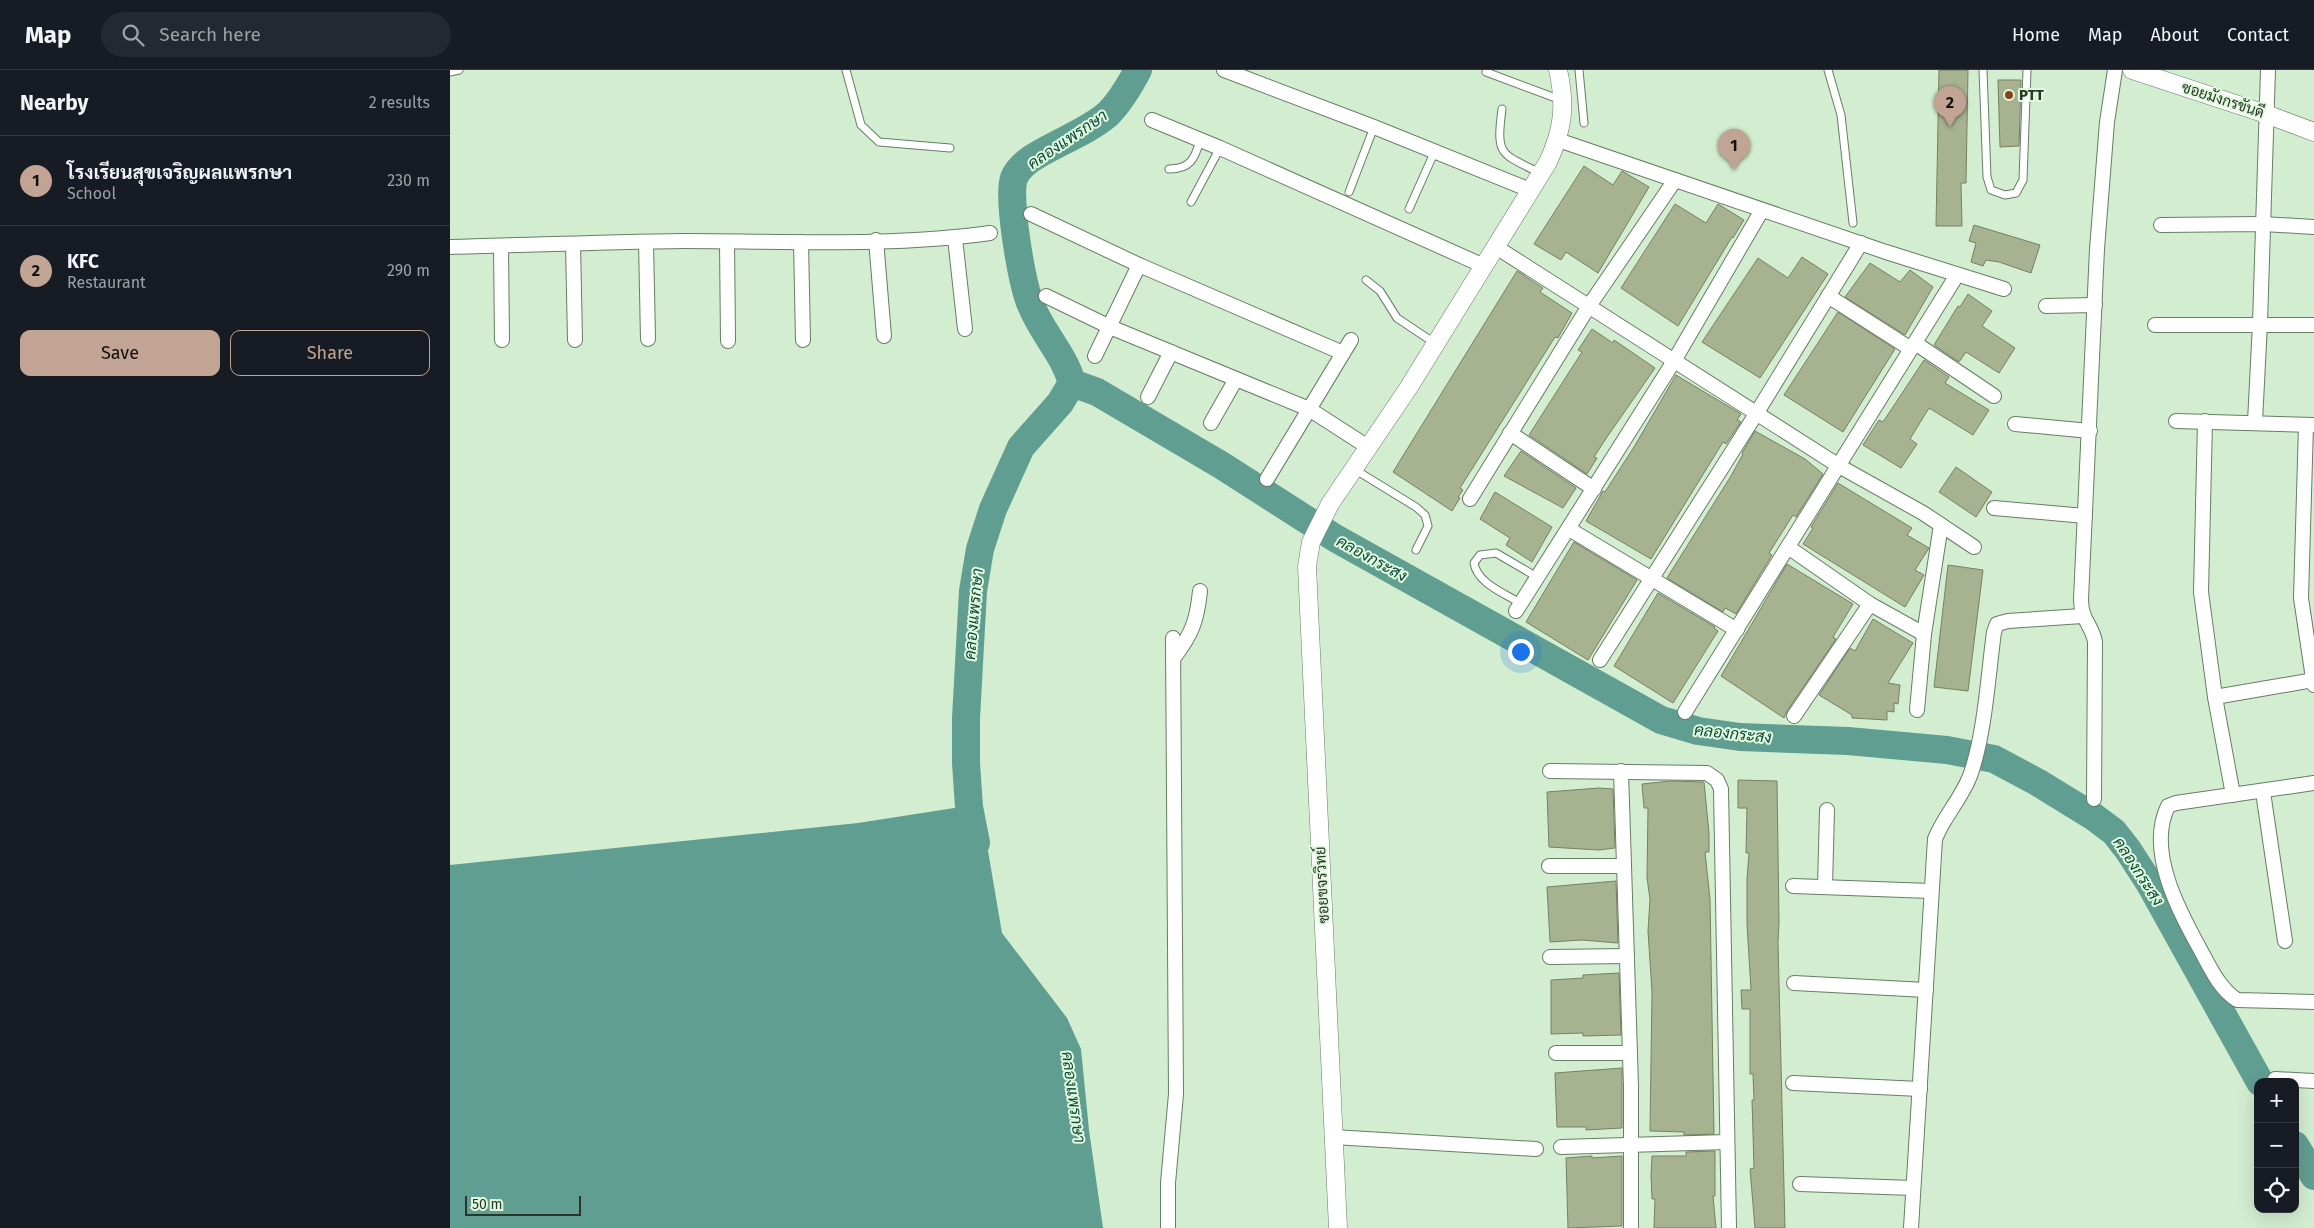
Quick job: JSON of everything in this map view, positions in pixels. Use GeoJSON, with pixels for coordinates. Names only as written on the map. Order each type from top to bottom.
{"type":"FeatureCollection","features":[{"type":"Feature","properties":{"kind":"street"},"geometry":{"type":"LineString","coordinates":[[1224,70],[1374,127],[1434,153],[1530,190]]}},
{"type":"Feature","properties":{"kind":"street","name":"ซอยขจรวิทย์"},"geometry":{"type":"LineString","coordinates":[[1338,1228],[1307,566],[1311,542],[1330,504],[1410,387],[1541,173],[1558,140],[1562,121],[1562,101],[1558,70]]}},
{"type":"Feature","properties":{"kind":"street"},"geometry":{"type":"LineString","coordinates":[[2094,799],[2095,642],[2092,631],[2082,616],[2081,608],[2095,305],[2107,122],[2115,70]]}},
{"type":"Feature","properties":{"kind":"street","name":"ซอยมังกรขันดี"},"geometry":{"type":"LineString","coordinates":[[2132,70],[2266,114],[2314,132]]}},
{"type":"Feature","properties":{"kind":"street"},"geometry":{"type":"LineString","coordinates":[[2254,422],[2260,323],[2268,70]]}},
{"type":"Feature","properties":{"kind":"street"},"geometry":{"type":"LineString","coordinates":[[1152,120],[1220,148],[1484,266]]}},
{"type":"Feature","properties":{"kind":"street"},"geometry":{"type":"LineString","coordinates":[[1558,140],[1762,210],[2004,289]]}},
{"type":"Feature","properties":{"kind":"street"},"geometry":{"type":"LineString","coordinates":[[1470,499],[1588,306],[1675,180]]}},
{"type":"Feature","properties":{"kind":"street"},"geometry":{"type":"LineString","coordinates":[[1518,607],[1594,490],[1674,361],[1762,210]]}},
{"type":"Feature","properties":{"kind":"street"},"geometry":{"type":"LineString","coordinates":[[1031,214],[1139,266],[1343,353]]}},
{"type":"Feature","properties":{"kind":"street"},"geometry":{"type":"LineString","coordinates":[[2160,225],[2263,224],[2314,226]]}},
{"type":"Feature","properties":{"kind":"street"},"geometry":{"type":"LineString","coordinates":[[450,247],[646,242],[801,242],[955,238],[990,233]]}},
{"type":"Feature","properties":{"kind":"street"},"geometry":{"type":"LineString","coordinates":[[955,238],[965,328]]}},
{"type":"Feature","properties":{"kind":"street"},"geometry":{"type":"LineString","coordinates":[[876,240],[884,336]]}},
{"type":"Feature","properties":{"kind":"street"},"geometry":{"type":"LineString","coordinates":[[646,242],[648,339]]}},
{"type":"Feature","properties":{"kind":"street"},"geometry":{"type":"LineString","coordinates":[[727,242],[728,341]]}},
{"type":"Feature","properties":{"kind":"street"},"geometry":{"type":"LineString","coordinates":[[801,242],[803,340]]}},
{"type":"Feature","properties":{"kind":"street"},"geometry":{"type":"LineString","coordinates":[[1600,660],[1756,414],[1861,243]]}},
{"type":"Feature","properties":{"kind":"street"},"geometry":{"type":"LineString","coordinates":[[573,244],[575,340]]}},
{"type":"Feature","properties":{"kind":"street"},"geometry":{"type":"LineString","coordinates":[[501,246],[502,340]]}},
{"type":"Feature","properties":{"kind":"street"},"geometry":{"type":"LineString","coordinates":[[1496,247],[1756,414],[1839,466],[1941,525],[1974,547]]}},
{"type":"Feature","properties":{"kind":"street"},"geometry":{"type":"LineString","coordinates":[[1095,356],[1139,266]]}},
{"type":"Feature","properties":{"kind":"street"},"geometry":{"type":"LineString","coordinates":[[1685,712],[1957,275]]}},
{"type":"Feature","properties":{"kind":"street"},"geometry":{"type":"LineString","coordinates":[[1046,296],[1110,327],[1310,409],[1368,447]]}},
{"type":"Feature","properties":{"kind":"street"},"geometry":{"type":"LineString","coordinates":[[1828,296],[1994,396]]}},
{"type":"Feature","properties":{"kind":"street"},"geometry":{"type":"LineString","coordinates":[[2046,306],[2095,305]]}},
{"type":"Feature","properties":{"kind":"street"},"geometry":{"type":"LineString","coordinates":[[2155,325],[2260,323],[2314,325]]}},
{"type":"Feature","properties":{"kind":"street"},"geometry":{"type":"LineString","coordinates":[[1267,479],[1351,340]]}},
{"type":"Feature","properties":{"kind":"street"},"geometry":{"type":"LineString","coordinates":[[1148,397],[1171,352]]}},
{"type":"Feature","properties":{"kind":"street"},"geometry":{"type":"LineString","coordinates":[[1212,423],[1236,379]]}},
{"type":"Feature","properties":{"kind":"street"},"geometry":{"type":"LineString","coordinates":[[2176,420],[2310,425],[2309,521],[2301,598],[2314,682],[2215,697]]}},
{"type":"Feature","properties":{"kind":"street"},"geometry":{"type":"LineString","coordinates":[[2204,421],[2201,592],[2215,697],[2233,795]]}},
{"type":"Feature","properties":{"kind":"street"},"geometry":{"type":"LineString","coordinates":[[2015,424],[2090,431]]}},
{"type":"Feature","properties":{"kind":"street"},"geometry":{"type":"LineString","coordinates":[[1510,433],[1594,490]]}},
{"type":"Feature","properties":{"kind":"street"},"geometry":{"type":"LineString","coordinates":[[1994,508],[2085,516]]}},
{"type":"Feature","properties":{"kind":"street"},"geometry":{"type":"LineString","coordinates":[[1917,710],[1924,634],[1941,525]]}},
{"type":"Feature","properties":{"kind":"street"},"geometry":{"type":"LineString","coordinates":[[1569,528],[1737,630]]}},
{"type":"Feature","properties":{"kind":"street"},"geometry":{"type":"LineString","coordinates":[[1788,547],[1870,604],[1924,634]]}},
{"type":"Feature","properties":{"kind":"street"},"geometry":{"type":"LineString","coordinates":[[1174,659],[1187,640],[1198,616],[1200,591]]}},
{"type":"Feature","properties":{"kind":"street"},"geometry":{"type":"LineString","coordinates":[[1794,716],[1870,604]]}},
{"type":"Feature","properties":{"kind":"street"},"geometry":{"type":"LineString","coordinates":[[1910,1228],[1935,839],[1941,823],[1961,798],[1970,774],[1979,740],[1994,632],[1997,624],[2008,621],[2082,616]]}},
{"type":"Feature","properties":{"kind":"street"},"geometry":{"type":"LineString","coordinates":[[1168,1228],[1168,1183],[1176,1094],[1174,638]]}},
{"type":"Feature","properties":{"kind":"street"},"geometry":{"type":"LineString","coordinates":[[1621,770],[1630,1053],[1631,1228]]}},
{"type":"Feature","properties":{"kind":"street"},"geometry":{"type":"LineString","coordinates":[[1550,771],[1621,770],[1707,774],[1717,780],[1720,789],[1728,1228]]}},
{"type":"Feature","properties":{"kind":"street"},"geometry":{"type":"LineString","coordinates":[[2314,784],[2176,803],[2168,806],[2162,818],[2162,856],[2170,887],[2193,937],[2220,984],[2228,993],[2237,1000],[2246,1001],[2314,1002]]}},
{"type":"Feature","properties":{"kind":"street"},"geometry":{"type":"LineString","coordinates":[[2263,792],[2285,942]]}},
{"type":"Feature","properties":{"kind":"street"},"geometry":{"type":"LineString","coordinates":[[1825,887],[1827,810]]}},
{"type":"Feature","properties":{"kind":"street"},"geometry":{"type":"LineString","coordinates":[[1549,866],[1624,866]]}},
{"type":"Feature","properties":{"kind":"street"},"geometry":{"type":"LineString","coordinates":[[1793,886],[1931,891]]}},
{"type":"Feature","properties":{"kind":"street"},"geometry":{"type":"LineString","coordinates":[[1550,957],[1627,956]]}},
{"type":"Feature","properties":{"kind":"street"},"geometry":{"type":"LineString","coordinates":[[1794,983],[1926,990]]}},
{"type":"Feature","properties":{"kind":"street"},"geometry":{"type":"LineString","coordinates":[[1556,1054],[1630,1053]]}},
{"type":"Feature","properties":{"kind":"street"},"geometry":{"type":"LineString","coordinates":[[2299,1080],[2314,1081]]}},
{"type":"Feature","properties":{"kind":"street"},"geometry":{"type":"LineString","coordinates":[[1793,1083],[1920,1089]]}},
{"type":"Feature","properties":{"kind":"street"},"geometry":{"type":"LineString","coordinates":[[1333,1137],[1536,1149]]}},
{"type":"Feature","properties":{"kind":"street"},"geometry":{"type":"LineString","coordinates":[[1561,1147],[1631,1143],[1726,1142]]}},
{"type":"Feature","properties":{"kind":"street"},"geometry":{"type":"LineString","coordinates":[[1800,1184],[1913,1188]]}},
{"type":"Feature","properties":{"kind":"lane"},"geometry":{"type":"LineString","coordinates":[[450,72],[458,70]]}},
{"type":"Feature","properties":{"kind":"lane"},"geometry":{"type":"LineString","coordinates":[[846,70],[861,125],[879,142],[950,148]]}},
{"type":"Feature","properties":{"kind":"lane"},"geometry":{"type":"LineString","coordinates":[[1579,70],[1584,123]]}},
{"type":"Feature","properties":{"kind":"lane"},"geometry":{"type":"LineString","coordinates":[[1828,70],[1841,115],[1853,222]]}},
{"type":"Feature","properties":{"kind":"lane"},"geometry":{"type":"LineString","coordinates":[[1983,70],[1987,177],[1991,190],[2005,195],[2016,193],[2023,180],[2027,70]]}},
{"type":"Feature","properties":{"kind":"lane"},"geometry":{"type":"LineString","coordinates":[[1486,72],[1562,101]]}},
{"type":"Feature","properties":{"kind":"lane"},"geometry":{"type":"LineString","coordinates":[[1502,109],[1499,144],[1507,156],[1541,173]]}},
{"type":"Feature","properties":{"kind":"lane"},"geometry":{"type":"LineString","coordinates":[[1349,192],[1374,127]]}},
{"type":"Feature","properties":{"kind":"lane"},"geometry":{"type":"LineString","coordinates":[[1169,169],[1179,169],[1188,166],[1195,158],[1200,140]]}},
{"type":"Feature","properties":{"kind":"lane"},"geometry":{"type":"LineString","coordinates":[[1191,202],[1220,148]]}},
{"type":"Feature","properties":{"kind":"lane"},"geometry":{"type":"LineString","coordinates":[[1409,209],[1434,153]]}},
{"type":"Feature","properties":{"kind":"lane"},"geometry":{"type":"LineString","coordinates":[[1366,280],[1380,291],[1397,318],[1436,344]]}},
{"type":"Feature","properties":{"kind":"lane"},"geometry":{"type":"LineString","coordinates":[[1353,468],[1425,514],[1428,526],[1416,550]]}},
{"type":"Feature","properties":{"kind":"lane"},"geometry":{"type":"LineString","coordinates":[[1518,607],[1475,572],[1474,563],[1480,555],[1496,553],[1538,577]]}},
{"type":"Feature","properties":{"kind":"water"},"geometry":{"type":"Polygon","coordinates":[[[980,804],[1002,933],[1067,1018],[1081,1049],[1089,1130],[1103,1228],[450,1228],[450,865],[858,823],[980,804]]]}},
{"type":"Feature","properties":{"kind":"building"},"geometry":{"type":"Polygon","coordinates":[[[1939,70],[1968,70],[1966,183],[1961,183],[1962,226],[1936,226],[1939,70]]]}},
{"type":"Feature","properties":{"kind":"building"},"geometry":{"type":"Polygon","coordinates":[[[1998,80],[2021,80],[2019,146],[2000,147],[1998,80]]]}},
{"type":"Feature","properties":{"kind":"building"},"geometry":{"type":"Polygon","coordinates":[[[1584,166],[1613,185],[1622,171],[1649,187],[1598,273],[1566,252],[1561,260],[1534,244],[1584,166]]]}},
{"type":"Feature","properties":{"kind":"building"},"geometry":{"type":"Polygon","coordinates":[[[1675,204],[1706,223],[1718,204],[1744,220],[1678,326],[1621,288],[1675,204]]]}},
{"type":"Feature","properties":{"kind":"building"},"geometry":{"type":"Polygon","coordinates":[[[1974,225],[2040,245],[2031,273],[1999,262],[1986,260],[1983,266],[1971,262],[1976,243],[1969,241],[1974,225]]]}},
{"type":"Feature","properties":{"kind":"building"},"geometry":{"type":"Polygon","coordinates":[[[1802,257],[1828,274],[1760,378],[1702,342],[1758,258],[1788,278],[1802,257]]]}},
{"type":"Feature","properties":{"kind":"building"},"geometry":{"type":"Polygon","coordinates":[[[1870,263],[1900,282],[1910,270],[1933,287],[1905,335],[1845,297],[1870,263]]]}},
{"type":"Feature","properties":{"kind":"building"},"geometry":{"type":"Polygon","coordinates":[[[1517,271],[1543,288],[1540,292],[1572,313],[1558,338],[1555,337],[1460,488],[1463,490],[1452,511],[1393,472],[1517,271]]]}},
{"type":"Feature","properties":{"kind":"building"},"geometry":{"type":"Polygon","coordinates":[[[1968,294],[1992,311],[1982,326],[2015,348],[1999,373],[1966,352],[1959,362],[1934,345],[1958,306],[1960,307],[1968,294]]]}},
{"type":"Feature","properties":{"kind":"building"},"geometry":{"type":"Polygon","coordinates":[[[1838,312],[1895,349],[1843,432],[1784,395],[1838,312]]]}},
{"type":"Feature","properties":{"kind":"building"},"geometry":{"type":"Polygon","coordinates":[[[1592,329],[1613,343],[1614,340],[1655,368],[1594,457],[1597,458],[1587,474],[1529,435],[1582,352],[1578,350],[1592,329]]]}},
{"type":"Feature","properties":{"kind":"building"},"geometry":{"type":"Polygon","coordinates":[[[1924,360],[1949,377],[1945,383],[1989,410],[1973,435],[1929,408],[1910,439],[1917,444],[1901,468],[1863,445],[1879,420],[1883,422],[1924,360]]]}},
{"type":"Feature","properties":{"kind":"building"},"geometry":{"type":"Polygon","coordinates":[[[1676,375],[1741,414],[1737,420],[1741,422],[1726,444],[1723,442],[1651,559],[1586,521],[1603,491],[1605,492],[1634,447],[1676,375]]]}},
{"type":"Feature","properties":{"kind":"building"},"geometry":{"type":"Polygon","coordinates":[[[1755,431],[1805,459],[1823,474],[1796,517],[1793,515],[1769,553],[1772,555],[1736,614],[1725,608],[1723,612],[1667,578],[1731,476],[1755,431]]]}},
{"type":"Feature","properties":{"kind":"building"},"geometry":{"type":"Polygon","coordinates":[[[1521,451],[1576,488],[1563,508],[1504,476],[1521,451]]]}},
{"type":"Feature","properties":{"kind":"building"},"geometry":{"type":"Polygon","coordinates":[[[1956,467],[1992,492],[1976,517],[1939,492],[1956,467]]]}},
{"type":"Feature","properties":{"kind":"building"},"geometry":{"type":"Polygon","coordinates":[[[1838,483],[1912,528],[1907,535],[1929,548],[1915,570],[1924,575],[1905,607],[1803,544],[1813,528],[1811,527],[1838,483]]]}},
{"type":"Feature","properties":{"kind":"building"},"geometry":{"type":"Polygon","coordinates":[[[1495,492],[1552,527],[1532,562],[1506,545],[1510,538],[1480,519],[1495,492]]]}},
{"type":"Feature","properties":{"kind":"building"},"geometry":{"type":"Polygon","coordinates":[[[1574,542],[1637,580],[1588,660],[1526,622],[1574,542]]]}},
{"type":"Feature","properties":{"kind":"building"},"geometry":{"type":"Polygon","coordinates":[[[1787,564],[1853,604],[1833,637],[1836,639],[1784,718],[1721,676],[1787,564]]]}},
{"type":"Feature","properties":{"kind":"building"},"geometry":{"type":"Polygon","coordinates":[[[1948,565],[1983,570],[1968,691],[1934,687],[1948,565]]]}},
{"type":"Feature","properties":{"kind":"building"},"geometry":{"type":"Polygon","coordinates":[[[1658,593],[1715,627],[1718,631],[1673,703],[1614,666],[1658,593]]]}},
{"type":"Feature","properties":{"kind":"building"},"geometry":{"type":"Polygon","coordinates":[[[1873,619],[1913,643],[1888,683],[1900,685],[1898,704],[1894,703],[1894,712],[1887,711],[1887,720],[1852,718],[1852,715],[1819,695],[1850,648],[1855,651],[1873,619]]]}},
{"type":"Feature","properties":{"kind":"building"},"geometry":{"type":"Polygon","coordinates":[[[1738,780],[1777,781],[1778,942],[1785,1228],[1755,1228],[1750,1169],[1754,1168],[1752,1100],[1754,1100],[1753,1074],[1750,1074],[1750,1009],[1742,1009],[1741,990],[1751,990],[1747,924],[1749,853],[1746,853],[1747,808],[1738,808],[1738,780]]]}},
{"type":"Feature","properties":{"kind":"building"},"geometry":{"type":"Polygon","coordinates":[[[1670,781],[1704,782],[1709,833],[1709,852],[1705,852],[1710,899],[1714,1134],[1684,1135],[1684,1132],[1650,1131],[1652,992],[1648,931],[1650,899],[1647,878],[1648,808],[1644,808],[1642,784],[1670,781]]]}},
{"type":"Feature","properties":{"kind":"building"},"geometry":{"type":"Polygon","coordinates":[[[1599,788],[1613,789],[1615,848],[1599,850],[1549,847],[1547,792],[1599,788]]]}},
{"type":"Feature","properties":{"kind":"building"},"geometry":{"type":"Polygon","coordinates":[[[1616,881],[1618,943],[1582,940],[1550,942],[1547,887],[1616,881]]]}},
{"type":"Feature","properties":{"kind":"building"},"geometry":{"type":"Polygon","coordinates":[[[1619,973],[1621,1035],[1583,1036],[1583,1033],[1551,1034],[1551,980],[1583,978],[1583,975],[1619,973]]]}},
{"type":"Feature","properties":{"kind":"building"},"geometry":{"type":"Polygon","coordinates":[[[1622,1068],[1622,1128],[1586,1130],[1586,1127],[1557,1127],[1555,1073],[1622,1068]]]}},
{"type":"Feature","properties":{"kind":"building"},"geometry":{"type":"Polygon","coordinates":[[[1715,1151],[1715,1196],[1713,1196],[1716,1228],[1654,1228],[1655,1199],[1652,1199],[1652,1156],[1686,1156],[1686,1152],[1715,1151]]]}},
{"type":"Feature","properties":{"kind":"building"},"geometry":{"type":"Polygon","coordinates":[[[1592,1156],[1592,1158],[1622,1156],[1622,1226],[1568,1228],[1566,1158],[1592,1156]]]}},
{"type":"Feature","properties":{"kind":"waterway","name":"คลองแพรกษา"},"geometry":{"type":"LineString","coordinates":[[976,843],[969,807],[966,763],[966,718],[973,591],[980,549],[993,509],[1021,447],[1060,403],[1072,383],[1064,363],[1041,325],[1027,295],[1014,221],[1012,203],[1014,178],[1021,167],[1032,158],[1083,131],[1108,114],[1117,104],[1138,70]]}},
{"type":"Feature","properties":{"kind":"waterway","name":"คลองกระสง"},"geometry":{"type":"LineString","coordinates":[[1072,383],[1097,392],[1221,465],[1335,538],[1661,720],[1698,731],[1740,737],[1848,741],[1947,750],[1994,759],[2037,782],[2094,817],[2114,832],[2128,850],[2150,884],[2258,1078]]}},
{"type":"Feature","properties":{"kind":"waterway","name":"คลองกระสง"},"geometry":{"type":"LineString","coordinates":[[2299,1152],[2314,1176]]}},
{"type":"Feature","properties":{"kind":"place","name":"PTT"},"geometry":{"type":"Point","coordinates":[2009,95]}},
{"type":"Feature","properties":{"kind":"place","name":"KFC"},"geometry":{"type":"Point","coordinates":[1950,127]}},
{"type":"Feature","properties":{"kind":"place","name":"โรงเรียนสุขเจริญผลแพรกษา"},"geometry":{"type":"Point","coordinates":[1734,170]}}]}
